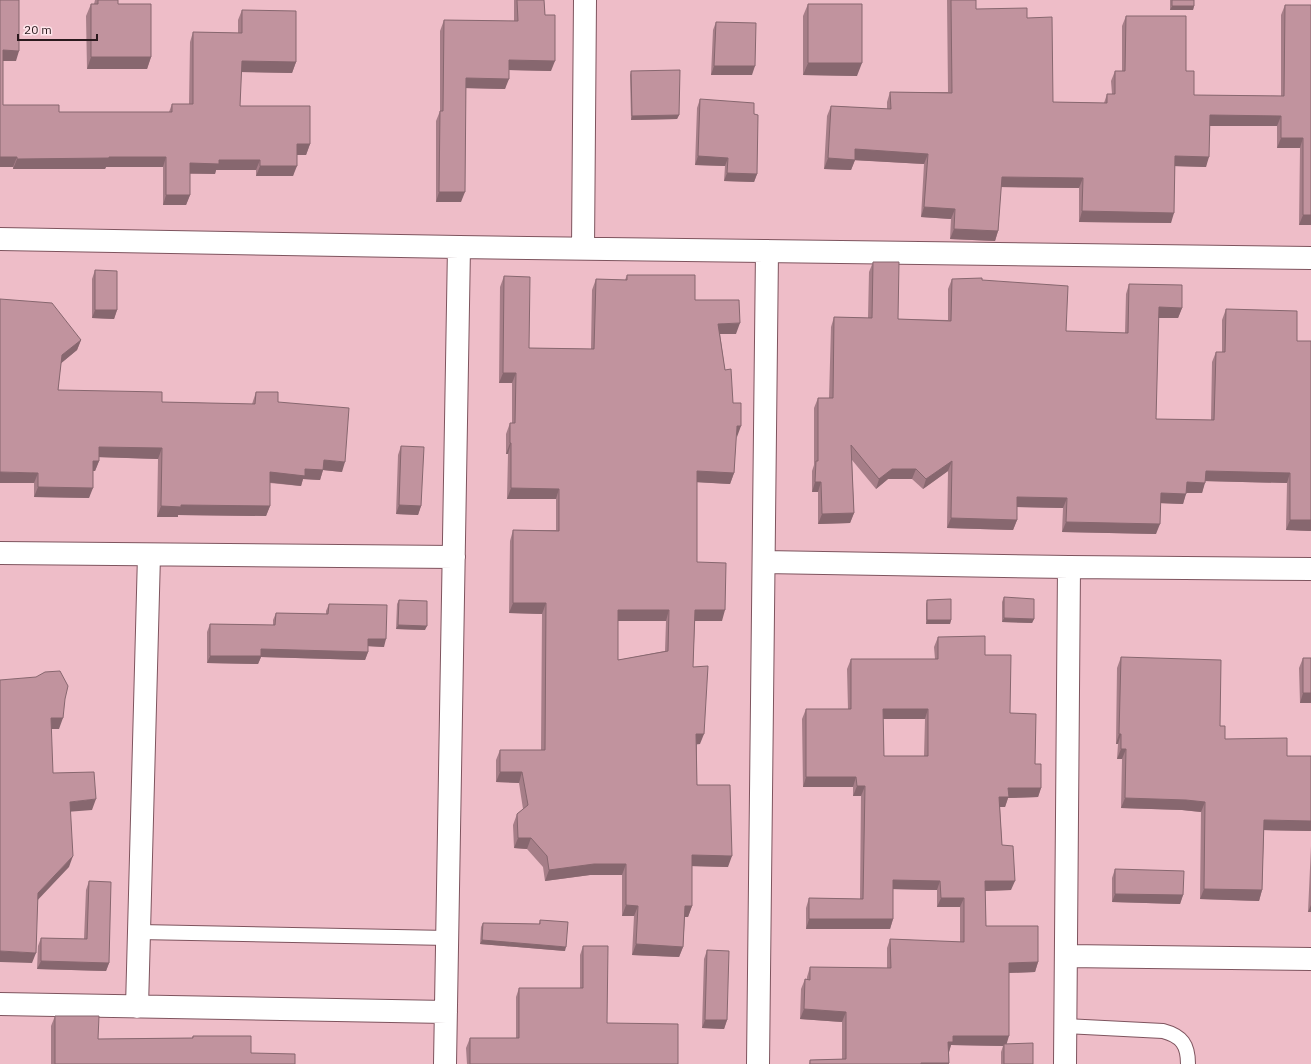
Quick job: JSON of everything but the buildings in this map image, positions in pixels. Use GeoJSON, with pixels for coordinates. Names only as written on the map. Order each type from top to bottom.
{"type":"FeatureCollection","features":[{"type":"Feature","properties":{"kind":"street"},"geometry":{"type":"LineString","coordinates":[[583,248],[586,0]]}},
{"type":"Feature","properties":{"kind":"street"},"geometry":{"type":"LineString","coordinates":[[0,239],[460,247],[1311,258]]}},
{"type":"Feature","properties":{"kind":"street"},"geometry":{"type":"LineString","coordinates":[[445,1064],[460,247]]}},
{"type":"Feature","properties":{"kind":"street"},"geometry":{"type":"LineString","coordinates":[[758,1064],[767,251]]}},
{"type":"Feature","properties":{"kind":"street"},"geometry":{"type":"LineString","coordinates":[[0,553],[454,557]]}},
{"type":"Feature","properties":{"kind":"street"},"geometry":{"type":"LineString","coordinates":[[137,1007],[148,555]]}},
{"type":"Feature","properties":{"kind":"street"},"geometry":{"type":"LineString","coordinates":[[764,562],[1311,569]]}},
{"type":"Feature","properties":{"kind":"street"},"geometry":{"type":"LineString","coordinates":[[1065,1064],[1069,567]]}},
{"type":"Feature","properties":{"kind":"street"},"geometry":{"type":"LineString","coordinates":[[1066,956],[1311,958]]}},
{"type":"Feature","properties":{"kind":"street"},"geometry":{"type":"LineString","coordinates":[[0,1004],[446,1012]]}},
{"type":"Feature","properties":{"kind":"lane"},"geometry":{"type":"LineString","coordinates":[[139,932],[448,938]]}},
{"type":"Feature","properties":{"kind":"lane"},"geometry":{"type":"LineString","coordinates":[[1065,1026],[1163,1031],[1172,1033],[1184,1044],[1188,1052],[1188,1064]]}}]}
